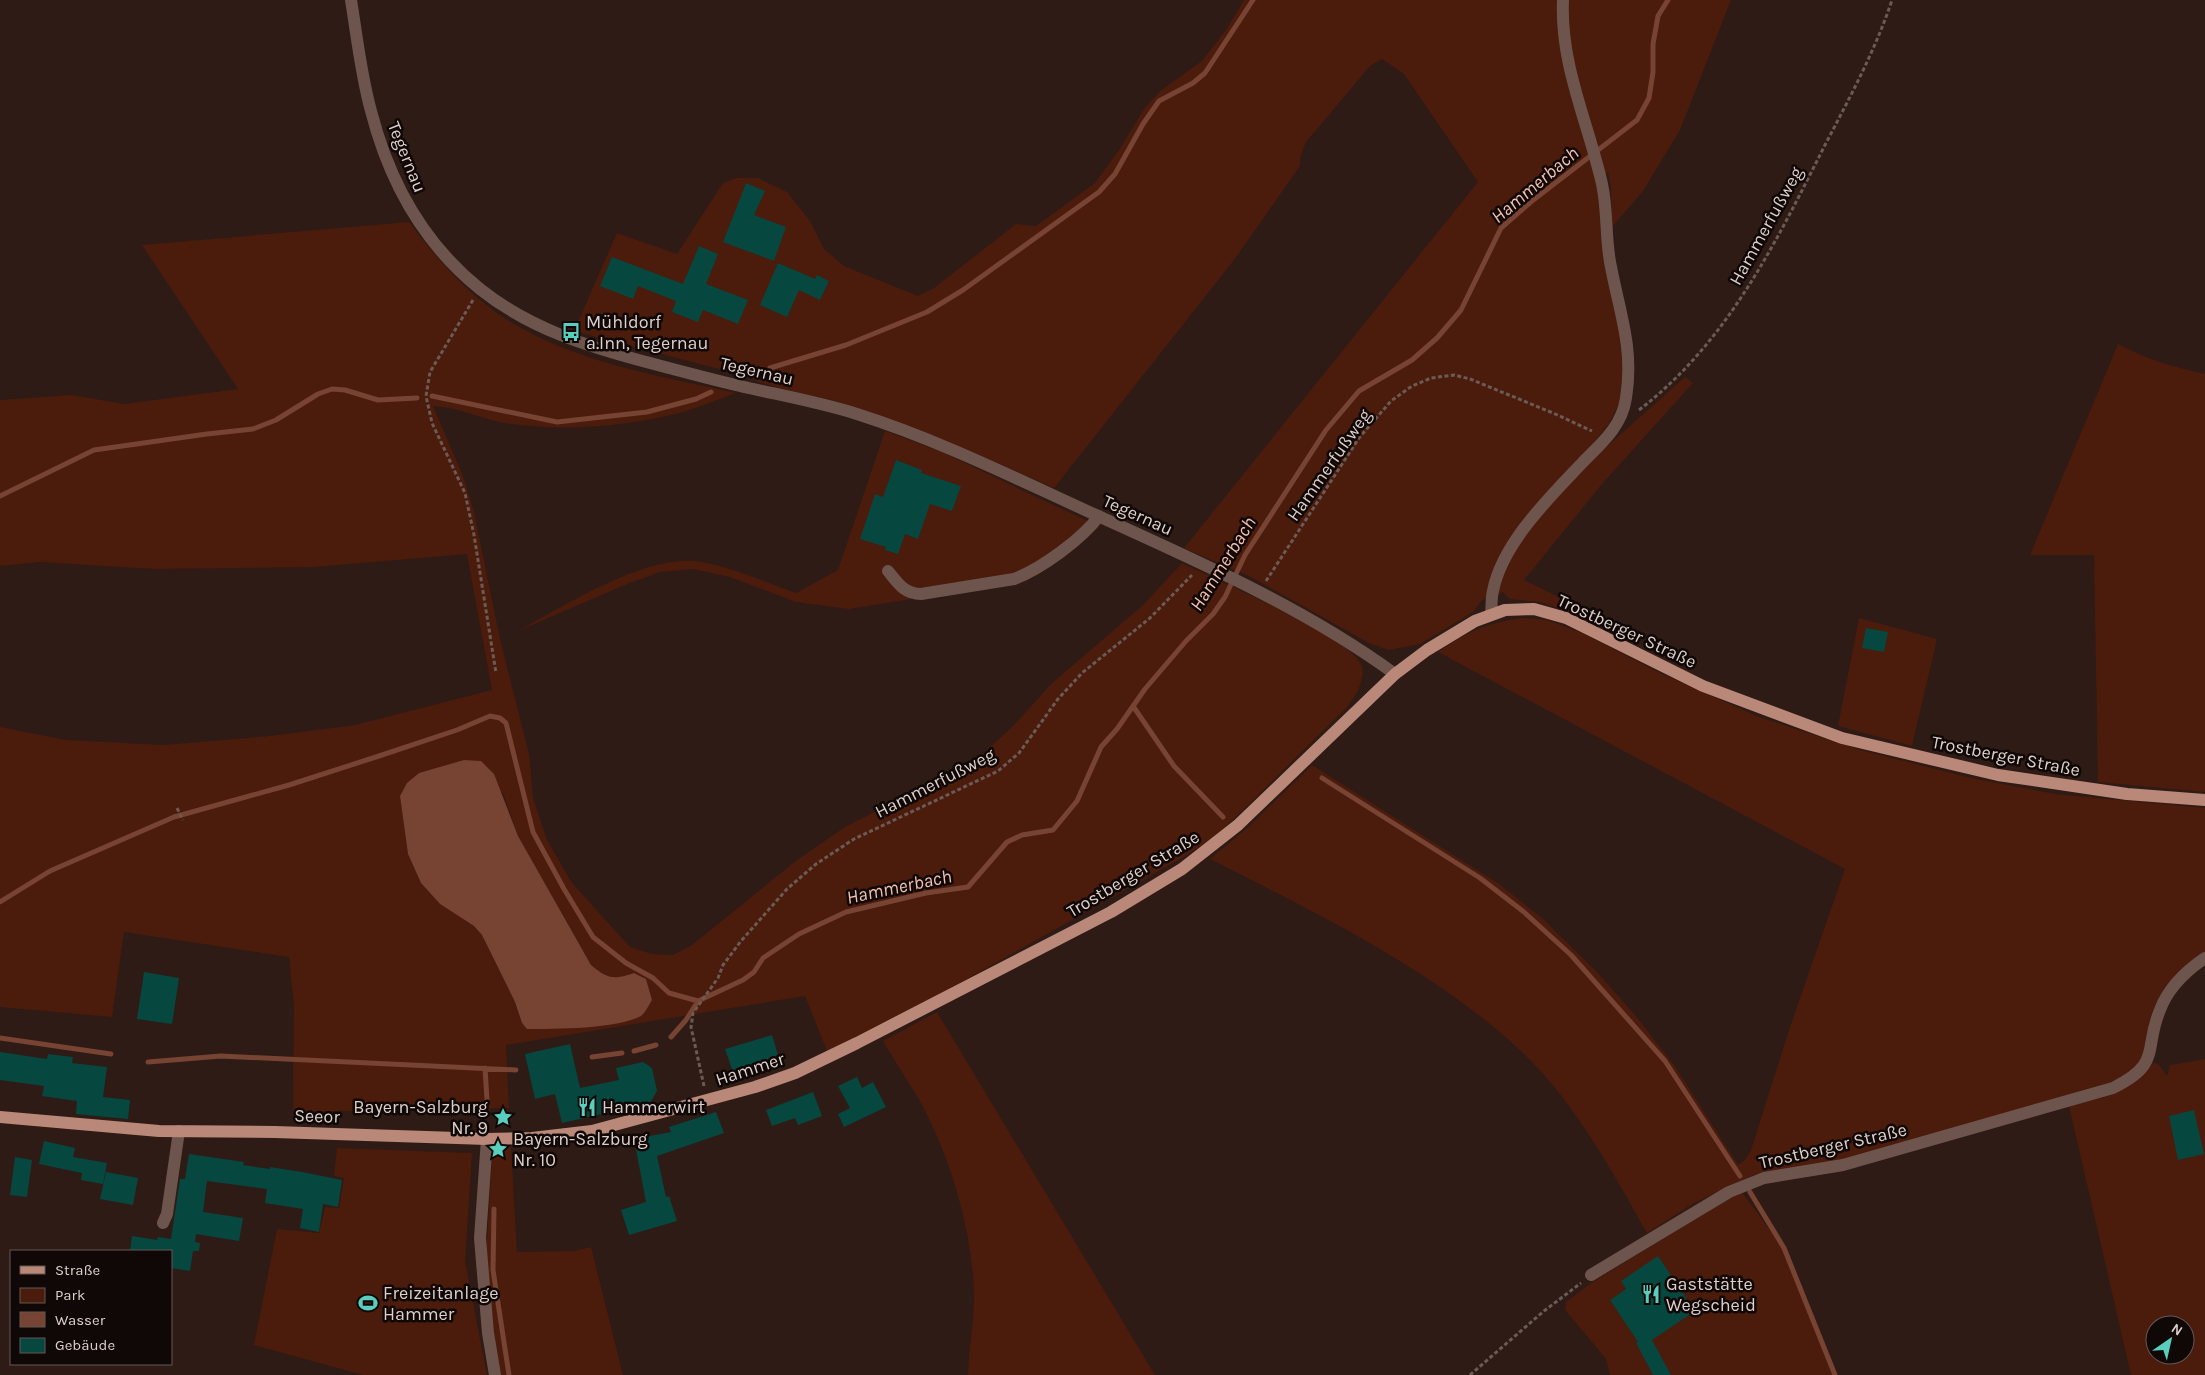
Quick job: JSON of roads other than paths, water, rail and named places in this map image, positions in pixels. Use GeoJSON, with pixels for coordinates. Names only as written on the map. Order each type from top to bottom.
{"type":"FeatureCollection","features":[{"type":"Feature","properties":{"kind":"main road","name":"Trostberger Straße"},"geometry":{"type":"LineString","coordinates":[[857,1043],[1111,912],[1182,870],[1238,825],[1395,674],[1427,650],[1475,620],[1505,610],[1534,609],[1566,618],[1703,686],[1842,738],[1998,775],[2127,794],[2205,800]]}},
{"type":"Feature","properties":{"kind":"main road","name":"Hammer"},"geometry":{"type":"LineString","coordinates":[[487,1139],[532,1138],[592,1131],[707,1101],[795,1073],[857,1043]]}},
{"type":"Feature","properties":{"kind":"main road","name":"Seeor"},"geometry":{"type":"LineString","coordinates":[[0,1117],[129,1129],[487,1139]]}},
{"type":"Feature","properties":{"kind":"street","name":"Tegernau"},"geometry":{"type":"LineString","coordinates":[[351,0],[370,110],[396,184],[424,230],[446,256],[479,289],[522,318],[575,342],[623,356],[814,403],[877,421],[968,457],[1203,563],[1260,591],[1316,622],[1363,651],[1395,674]]}},
{"type":"Feature","properties":{"kind":"street"},"geometry":{"type":"LineString","coordinates":[[1491,614],[1493,590],[1505,558],[1538,510],[1614,429],[1624,410],[1630,373],[1630,355],[1611,267],[1600,173],[1571,82],[1564,44],[1563,0]]}},
{"type":"Feature","properties":{"kind":"street"},"geometry":{"type":"LineString","coordinates":[[888,571],[905,591],[912,594],[1014,579],[1024,575],[1053,556],[1090,529],[1099,516]]}},
{"type":"Feature","properties":{"kind":"street","name":"Trostberger Straße"},"geometry":{"type":"LineString","coordinates":[[1591,1275],[1728,1192],[1764,1178],[1843,1165],[2113,1088],[2128,1080],[2147,1062],[2151,1054],[2159,1010],[2181,977],[2205,958]]}},
{"type":"Feature","properties":{"kind":"street"},"geometry":{"type":"LineString","coordinates":[[163,1223],[167,1214],[179,1131]]}},
{"type":"Feature","properties":{"kind":"street"},"geometry":{"type":"LineString","coordinates":[[487,1139],[480,1238],[488,1333],[495,1375]]}},
{"type":"Feature","properties":{"kind":"water"},"geometry":{"type":"Polygon","coordinates":[[[464,760],[481,761],[494,774],[518,836],[591,965],[607,976],[621,977],[634,973],[646,979],[652,1000],[641,1016],[617,1024],[602,1026],[527,1029],[522,1023],[515,1002],[482,935],[474,926],[440,904],[421,883],[408,854],[400,796],[407,783],[419,773],[464,760]]]}},
{"type":"Feature","properties":{"kind":"waterway"},"geometry":{"type":"LineString","coordinates":[[770,368],[846,345],[927,312],[963,290],[1099,192],[1115,174],[1143,124],[1159,101],[1193,83],[1205,73],[1253,0]]}},
{"type":"Feature","properties":{"kind":"waterway","name":"Hammerbach"},"geometry":{"type":"LineString","coordinates":[[671,1037],[686,1020],[698,1001],[743,980],[754,972],[763,958],[799,934],[846,912],[926,893],[968,887],[1007,842],[1022,835],[1053,830],[1077,801],[1101,747],[1117,729],[1145,689],[1186,641],[1213,614],[1225,597],[1245,555],[1326,430],[1359,391],[1412,360],[1437,338],[1461,310],[1501,228],[1532,201],[1637,120],[1649,98],[1653,72],[1653,44],[1658,16],[1668,0]]}},
{"type":"Feature","properties":{"kind":"waterway"},"geometry":{"type":"LineString","coordinates":[[0,496],[94,450],[253,429],[276,420],[318,394],[332,389],[345,390],[378,400],[417,398]]}},
{"type":"Feature","properties":{"kind":"waterway"},"geometry":{"type":"LineString","coordinates":[[432,396],[557,422],[647,412],[696,399],[711,392]]}},
{"type":"Feature","properties":{"kind":"waterway"},"geometry":{"type":"LineString","coordinates":[[1133,706],[1174,766],[1223,817]]}},
{"type":"Feature","properties":{"kind":"waterway"},"geometry":{"type":"LineString","coordinates":[[0,902],[50,871],[174,817],[289,785],[457,730],[490,716],[500,718],[506,723],[533,832],[593,937],[626,963],[653,978],[669,993],[698,1001]]}},
{"type":"Feature","properties":{"kind":"waterway"},"geometry":{"type":"LineString","coordinates":[[1322,778],[1480,878],[1524,912],[1571,955],[1665,1061],[1740,1176]]}},
{"type":"Feature","properties":{"kind":"waterway"},"geometry":{"type":"LineString","coordinates":[[0,1038],[111,1054]]}},
{"type":"Feature","properties":{"kind":"waterway","name":"Hammerbach"},"geometry":{"type":"LineString","coordinates":[[634,1051],[656,1045]]}},
{"type":"Feature","properties":{"kind":"waterway","name":"Hammerbach"},"geometry":{"type":"LineString","coordinates":[[592,1057],[622,1053]]}},
{"type":"Feature","properties":{"kind":"waterway"},"geometry":{"type":"LineString","coordinates":[[148,1062],[221,1056],[516,1070]]}},
{"type":"Feature","properties":{"kind":"waterway"},"geometry":{"type":"LineString","coordinates":[[485,1068],[487,1100]]}},
{"type":"Feature","properties":{"kind":"waterway"},"geometry":{"type":"LineString","coordinates":[[1750,1192],[1784,1248],[1835,1375]]}},
{"type":"Feature","properties":{"kind":"waterway"},"geometry":{"type":"LineString","coordinates":[[494,1209],[493,1270],[509,1375]]}},
{"type":"Feature","properties":{"kind":"place","name":"Mühldorf a.Inn, Tegernau"},"geometry":{"type":"Point","coordinates":[571,332]}},
{"type":"Feature","properties":{"kind":"place","name":"Hammerwirt"},"geometry":{"type":"Point","coordinates":[587,1107]}},
{"type":"Feature","properties":{"kind":"place","name":"Bayern-Salzburg Nr. 9"},"geometry":{"type":"Point","coordinates":[503,1117]}},
{"type":"Feature","properties":{"kind":"place","name":"Bayern-Salzburg Nr. 10"},"geometry":{"type":"Point","coordinates":[498,1149]}},
{"type":"Feature","properties":{"kind":"place","name":"Gaststätte Wegscheid"},"geometry":{"type":"Point","coordinates":[1651,1294]}},
{"type":"Feature","properties":{"kind":"place","name":"Freizeitanlage Hammer"},"geometry":{"type":"Point","coordinates":[368,1303]}}]}
